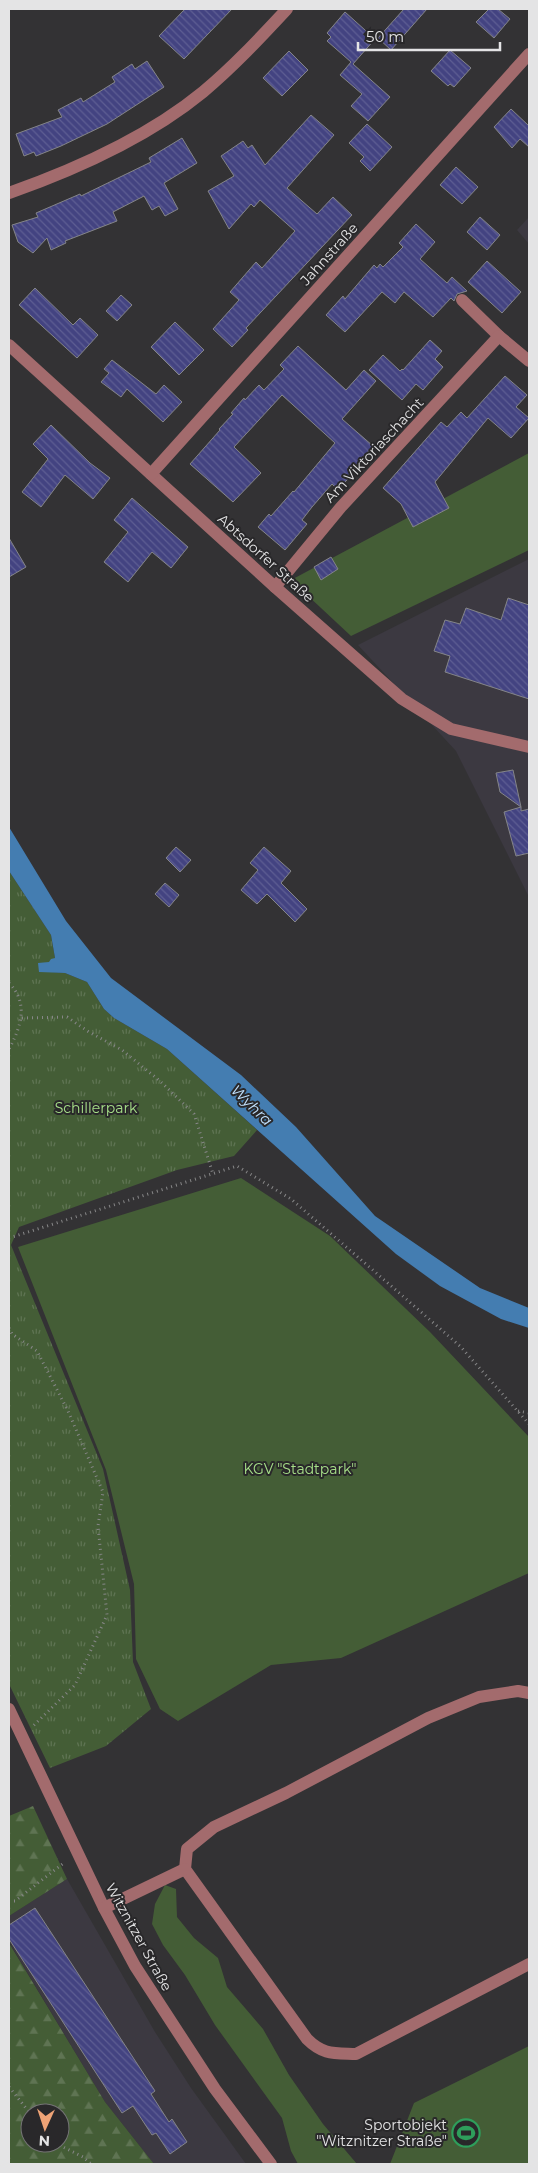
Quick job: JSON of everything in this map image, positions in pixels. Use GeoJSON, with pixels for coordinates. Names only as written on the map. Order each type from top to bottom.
{"type":"FeatureCollection","features":[{"type":"Feature","properties":{"kind":"street"},"geometry":{"type":"LineString","coordinates":[[9,193],[116,149],[134,139],[202,93],[246,54],[287,9]]}},
{"type":"Feature","properties":{"kind":"street","name":"Jahnstraße"},"geometry":{"type":"LineString","coordinates":[[151,474],[529,54]]}},
{"type":"Feature","properties":{"kind":"street"},"geometry":{"type":"LineString","coordinates":[[462,300],[499,336],[529,360]]}},
{"type":"Feature","properties":{"kind":"street","name":"Am Viktoriaschacht"},"geometry":{"type":"LineString","coordinates":[[275,587],[341,507],[499,336]]}},
{"type":"Feature","properties":{"kind":"street","name":"Abtsdorfer Straße"},"geometry":{"type":"LineString","coordinates":[[9,345],[275,587],[402,699],[451,729],[529,747]]}},
{"type":"Feature","properties":{"kind":"street"},"geometry":{"type":"LineString","coordinates":[[529,1693],[518,1691],[480,1697],[437,1715],[214,1827],[187,1849],[185,1869],[307,2039],[316,2049],[329,2053],[356,2054],[529,1964]]}},
{"type":"Feature","properties":{"kind":"street","name":"Witznitzer Straße"},"geometry":{"type":"LineString","coordinates":[[9,1709],[77,1854],[135,1966],[214,2090],[271,2164]]}},
{"type":"Feature","properties":{"kind":"street"},"geometry":{"type":"LineString","coordinates":[[104,1908],[185,1869]]}},
{"type":"Feature","properties":{"kind":"path"},"geometry":{"type":"LineString","coordinates":[[9,983],[21,1001],[22,1018],[9,1049]]}},
{"type":"Feature","properties":{"kind":"path"},"geometry":{"type":"LineString","coordinates":[[22,1018],[67,1017],[89,1032],[122,1050],[194,1114],[213,1174]]}},
{"type":"Feature","properties":{"kind":"path"},"geometry":{"type":"LineString","coordinates":[[9,1238],[237,1166],[290,1199],[461,1347],[529,1424]]}},
{"type":"Feature","properties":{"kind":"path"},"geometry":{"type":"LineString","coordinates":[[9,1328],[12,1334],[38,1350],[68,1411],[103,1492],[98,1526],[107,1615],[76,1685],[22,1737]]}},
{"type":"Feature","properties":{"kind":"path"},"geometry":{"type":"LineString","coordinates":[[517,1410],[529,1413]]}},
{"type":"Feature","properties":{"kind":"path"},"geometry":{"type":"LineString","coordinates":[[9,1901],[15,1901],[77,1854]]}},
{"type":"Feature","properties":{"kind":"path"},"geometry":{"type":"LineString","coordinates":[[9,2087],[22,2103]]}},
{"type":"Feature","properties":{"kind":"path"},"geometry":{"type":"LineString","coordinates":[[70,2150],[83,2157],[91,2164]]}},
{"type":"Feature","properties":{"kind":"shaded area"},"geometry":{"type":"Polygon","coordinates":[[[529,217],[529,244],[517,230],[529,217]]]}},
{"type":"Feature","properties":{"kind":"shaded area"},"geometry":{"type":"Polygon","coordinates":[[[529,559],[529,897],[456,751],[358,645],[529,559]]]}},
{"type":"Feature","properties":{"kind":"shaded area"},"geometry":{"type":"Polygon","coordinates":[[[67,1879],[155,2032],[191,2088],[246,2164],[154,2164],[105,2102],[9,1942],[9,1916],[67,1879]]]}},
{"type":"Feature","properties":{"kind":"green space"},"geometry":{"type":"Polygon","coordinates":[[[529,453],[529,550],[351,636],[291,580],[529,453]]]}},
{"type":"Feature","properties":{"kind":"green space","name":"Schillerpark"},"geometry":{"type":"Polygon","coordinates":[[[9,871],[51,935],[55,958],[39,971],[65,973],[87,982],[104,1009],[114,1018],[167,1049],[257,1130],[234,1156],[177,1170],[19,1227],[11,1245],[103,1469],[130,1590],[133,1662],[151,1709],[106,1746],[50,1768],[9,1684],[9,871]]]}},
{"type":"Feature","properties":{"kind":"green space","name":"KGV \"Stadtpark\""},"geometry":{"type":"Polygon","coordinates":[[[241,1178],[330,1236],[430,1332],[529,1437],[529,1573],[341,1658],[271,1665],[178,1721],[160,1709],[136,1659],[134,1584],[106,1470],[18,1247],[241,1178]]]}},
{"type":"Feature","properties":{"kind":"green space"},"geometry":{"type":"Polygon","coordinates":[[[33,1806],[67,1879],[9,1916],[9,1816],[33,1806]]]}},
{"type":"Feature","properties":{"kind":"green space"},"geometry":{"type":"Polygon","coordinates":[[[165,1885],[176,1889],[177,1917],[194,1938],[218,1958],[227,1987],[263,2029],[289,2075],[323,2124],[357,2164],[298,2164],[291,2151],[282,2118],[215,2025],[185,1975],[163,1945],[152,1924],[155,1904],[165,1885]]]}},
{"type":"Feature","properties":{"kind":"green space"},"geometry":{"type":"Polygon","coordinates":[[[9,1943],[105,2102],[154,2164],[9,2164],[9,1943]]]}},
{"type":"Feature","properties":{"kind":"green space","name":"Sportobjekt \"Witznitzer Straße\""},"geometry":{"type":"Polygon","coordinates":[[[529,2046],[529,2164],[390,2164],[414,2103],[529,2046]]]}},
{"type":"Feature","properties":{"kind":"water","name":"Wyhra"},"geometry":{"type":"Polygon","coordinates":[[[9,827],[66,921],[111,978],[241,1075],[296,1127],[375,1216],[480,1288],[529,1308],[529,1328],[501,1319],[440,1286],[396,1254],[167,1049],[114,1018],[104,1009],[87,982],[65,973],[39,972],[38,963],[49,962],[55,958],[51,935],[9,871],[9,827]]]}},
{"type":"Feature","properties":{"kind":"building"},"geometry":{"type":"Polygon","coordinates":[[[185,9],[232,9],[184,59],[159,36],[185,9]]]}},
{"type":"Feature","properties":{"kind":"building"},"geometry":{"type":"Polygon","coordinates":[[[404,9],[427,9],[391,50],[378,38],[404,9]]]}},
{"type":"Feature","properties":{"kind":"building"},"geometry":{"type":"Polygon","coordinates":[[[489,9],[498,9],[510,19],[494,38],[476,22],[489,9]]]}},
{"type":"Feature","properties":{"kind":"building"},"geometry":{"type":"Polygon","coordinates":[[[345,12],[375,39],[353,64],[390,97],[368,121],[351,106],[362,94],[340,75],[351,62],[327,41],[331,37],[327,33],[345,12]]]}},
{"type":"Feature","properties":{"kind":"building"},"geometry":{"type":"Polygon","coordinates":[[[450,50],[471,68],[454,87],[450,84],[448,86],[431,71],[450,50]]]}},
{"type":"Feature","properties":{"kind":"building"},"geometry":{"type":"Polygon","coordinates":[[[289,51],[308,70],[282,96],[263,78],[289,51]]]}},
{"type":"Feature","properties":{"kind":"building"},"geometry":{"type":"Polygon","coordinates":[[[147,61],[164,87],[107,124],[36,156],[34,152],[24,156],[16,134],[62,117],[58,110],[81,98],[83,102],[115,82],[112,77],[132,64],[135,69],[147,61]]]}},
{"type":"Feature","properties":{"kind":"building"},"geometry":{"type":"Polygon","coordinates":[[[511,109],[529,126],[529,147],[520,139],[512,148],[494,127],[511,109]]]}},
{"type":"Feature","properties":{"kind":"building"},"geometry":{"type":"Polygon","coordinates":[[[311,115],[334,135],[287,188],[317,214],[333,197],[352,215],[246,328],[248,330],[232,347],[213,329],[239,300],[230,292],[256,262],[262,268],[295,231],[260,200],[254,207],[251,204],[229,229],[208,191],[234,176],[221,156],[243,141],[248,148],[252,145],[265,165],[311,115]]]}},
{"type":"Feature","properties":{"kind":"building"},"geometry":{"type":"Polygon","coordinates":[[[367,124],[392,147],[370,171],[360,161],[364,157],[349,143],[367,124]]]}},
{"type":"Feature","properties":{"kind":"building"},"geometry":{"type":"Polygon","coordinates":[[[182,138],[197,163],[164,183],[178,209],[165,216],[159,206],[152,210],[144,196],[113,212],[117,221],[65,241],[66,243],[51,250],[47,238],[33,253],[18,242],[12,225],[38,217],[36,213],[80,194],[81,196],[151,162],[149,158],[182,138]]]}},
{"type":"Feature","properties":{"kind":"building"},"geometry":{"type":"Polygon","coordinates":[[[456,167],[478,187],[462,204],[440,185],[456,167]]]}},
{"type":"Feature","properties":{"kind":"building"},"geometry":{"type":"Polygon","coordinates":[[[480,217],[500,235],[487,250],[467,232],[480,217]]]}},
{"type":"Feature","properties":{"kind":"building"},"geometry":{"type":"Polygon","coordinates":[[[416,224],[435,242],[420,259],[447,283],[452,277],[467,291],[457,294],[454,301],[451,298],[433,317],[404,292],[395,303],[382,292],[345,332],[326,315],[343,296],[345,299],[374,265],[377,268],[380,264],[383,267],[403,247],[399,243],[416,224]]]}},
{"type":"Feature","properties":{"kind":"building"},"geometry":{"type":"Polygon","coordinates":[[[487,261],[521,292],[502,313],[468,282],[487,261]]]}},
{"type":"Feature","properties":{"kind":"building"},"geometry":{"type":"Polygon","coordinates":[[[35,288],[73,325],[80,318],[98,335],[77,358],[19,305],[35,288]]]}},
{"type":"Feature","properties":{"kind":"building"},"geometry":{"type":"Polygon","coordinates":[[[121,295],[132,305],[117,321],[106,311],[121,295]]]}},
{"type":"Feature","properties":{"kind":"building"},"geometry":{"type":"Polygon","coordinates":[[[175,322],[204,350],[179,375],[151,347],[175,322]]]}},
{"type":"Feature","properties":{"kind":"building"},"geometry":{"type":"Polygon","coordinates":[[[430,340],[442,351],[435,359],[443,367],[423,390],[416,384],[402,400],[369,370],[383,355],[400,371],[403,370],[430,340]]]}},
{"type":"Feature","properties":{"kind":"building"},"geometry":{"type":"Polygon","coordinates":[[[298,346],[346,390],[364,370],[376,381],[342,419],[373,446],[338,490],[332,484],[312,507],[302,520],[307,524],[285,550],[258,527],[269,514],[271,516],[294,492],[335,443],[282,395],[234,447],[261,473],[233,502],[190,464],[220,430],[244,398],[245,400],[259,385],[264,390],[284,369],[280,365],[298,346]]]}},
{"type":"Feature","properties":{"kind":"building"},"geometry":{"type":"Polygon","coordinates":[[[112,360],[156,394],[164,385],[182,402],[163,422],[127,389],[121,397],[101,382],[109,373],[104,369],[112,360]]]}},
{"type":"Feature","properties":{"kind":"building"},"geometry":{"type":"Polygon","coordinates":[[[505,376],[527,395],[516,407],[529,418],[511,438],[488,418],[435,482],[449,508],[413,527],[401,504],[383,488],[441,422],[447,427],[461,412],[467,418],[505,376]]]}},
{"type":"Feature","properties":{"kind":"building"},"geometry":{"type":"Polygon","coordinates":[[[51,425],[90,463],[110,478],[93,499],[65,475],[41,507],[22,492],[48,459],[33,444],[51,425]]]}},
{"type":"Feature","properties":{"kind":"building"},"geometry":{"type":"Polygon","coordinates":[[[132,498],[188,547],[171,568],[152,552],[128,582],[104,562],[128,532],[114,520],[132,498]]]}},
{"type":"Feature","properties":{"kind":"building"},"geometry":{"type":"Polygon","coordinates":[[[9,538],[26,567],[9,577],[9,538]]]}},
{"type":"Feature","properties":{"kind":"building"},"geometry":{"type":"Polygon","coordinates":[[[331,557],[338,569],[321,580],[314,567],[331,557]]]}},
{"type":"Feature","properties":{"kind":"building"},"geometry":{"type":"Polygon","coordinates":[[[508,598],[529,605],[529,699],[445,672],[450,656],[434,651],[445,620],[460,624],[466,608],[501,620],[508,598]]]}},
{"type":"Feature","properties":{"kind":"building"},"geometry":{"type":"Polygon","coordinates":[[[513,770],[521,807],[500,792],[496,773],[513,770]]]}},
{"type":"Feature","properties":{"kind":"building"},"geometry":{"type":"Polygon","coordinates":[[[521,807],[521,811],[529,809],[529,853],[516,856],[504,812],[521,807]]]}},
{"type":"Feature","properties":{"kind":"building"},"geometry":{"type":"Polygon","coordinates":[[[176,847],[191,860],[180,872],[166,858],[176,847]]]}},
{"type":"Feature","properties":{"kind":"building"},"geometry":{"type":"Polygon","coordinates":[[[264,847],[291,871],[281,883],[307,909],[295,922],[267,894],[257,904],[241,890],[258,870],[250,863],[264,847]]]}},
{"type":"Feature","properties":{"kind":"building"},"geometry":{"type":"Polygon","coordinates":[[[165,883],[179,895],[169,907],[155,894],[165,883]]]}},
{"type":"Feature","properties":{"kind":"building"},"geometry":{"type":"Polygon","coordinates":[[[35,1908],[155,2091],[151,2094],[169,2122],[172,2119],[187,2142],[170,2154],[156,2133],[152,2135],[133,2106],[122,2113],[9,1939],[9,1925],[35,1908]]]}},
{"type":"Feature","properties":{"kind":"place","name":"Sportobjekt \"Witznitzer Straße\""},"geometry":{"type":"Point","coordinates":[466,2133]}}]}
